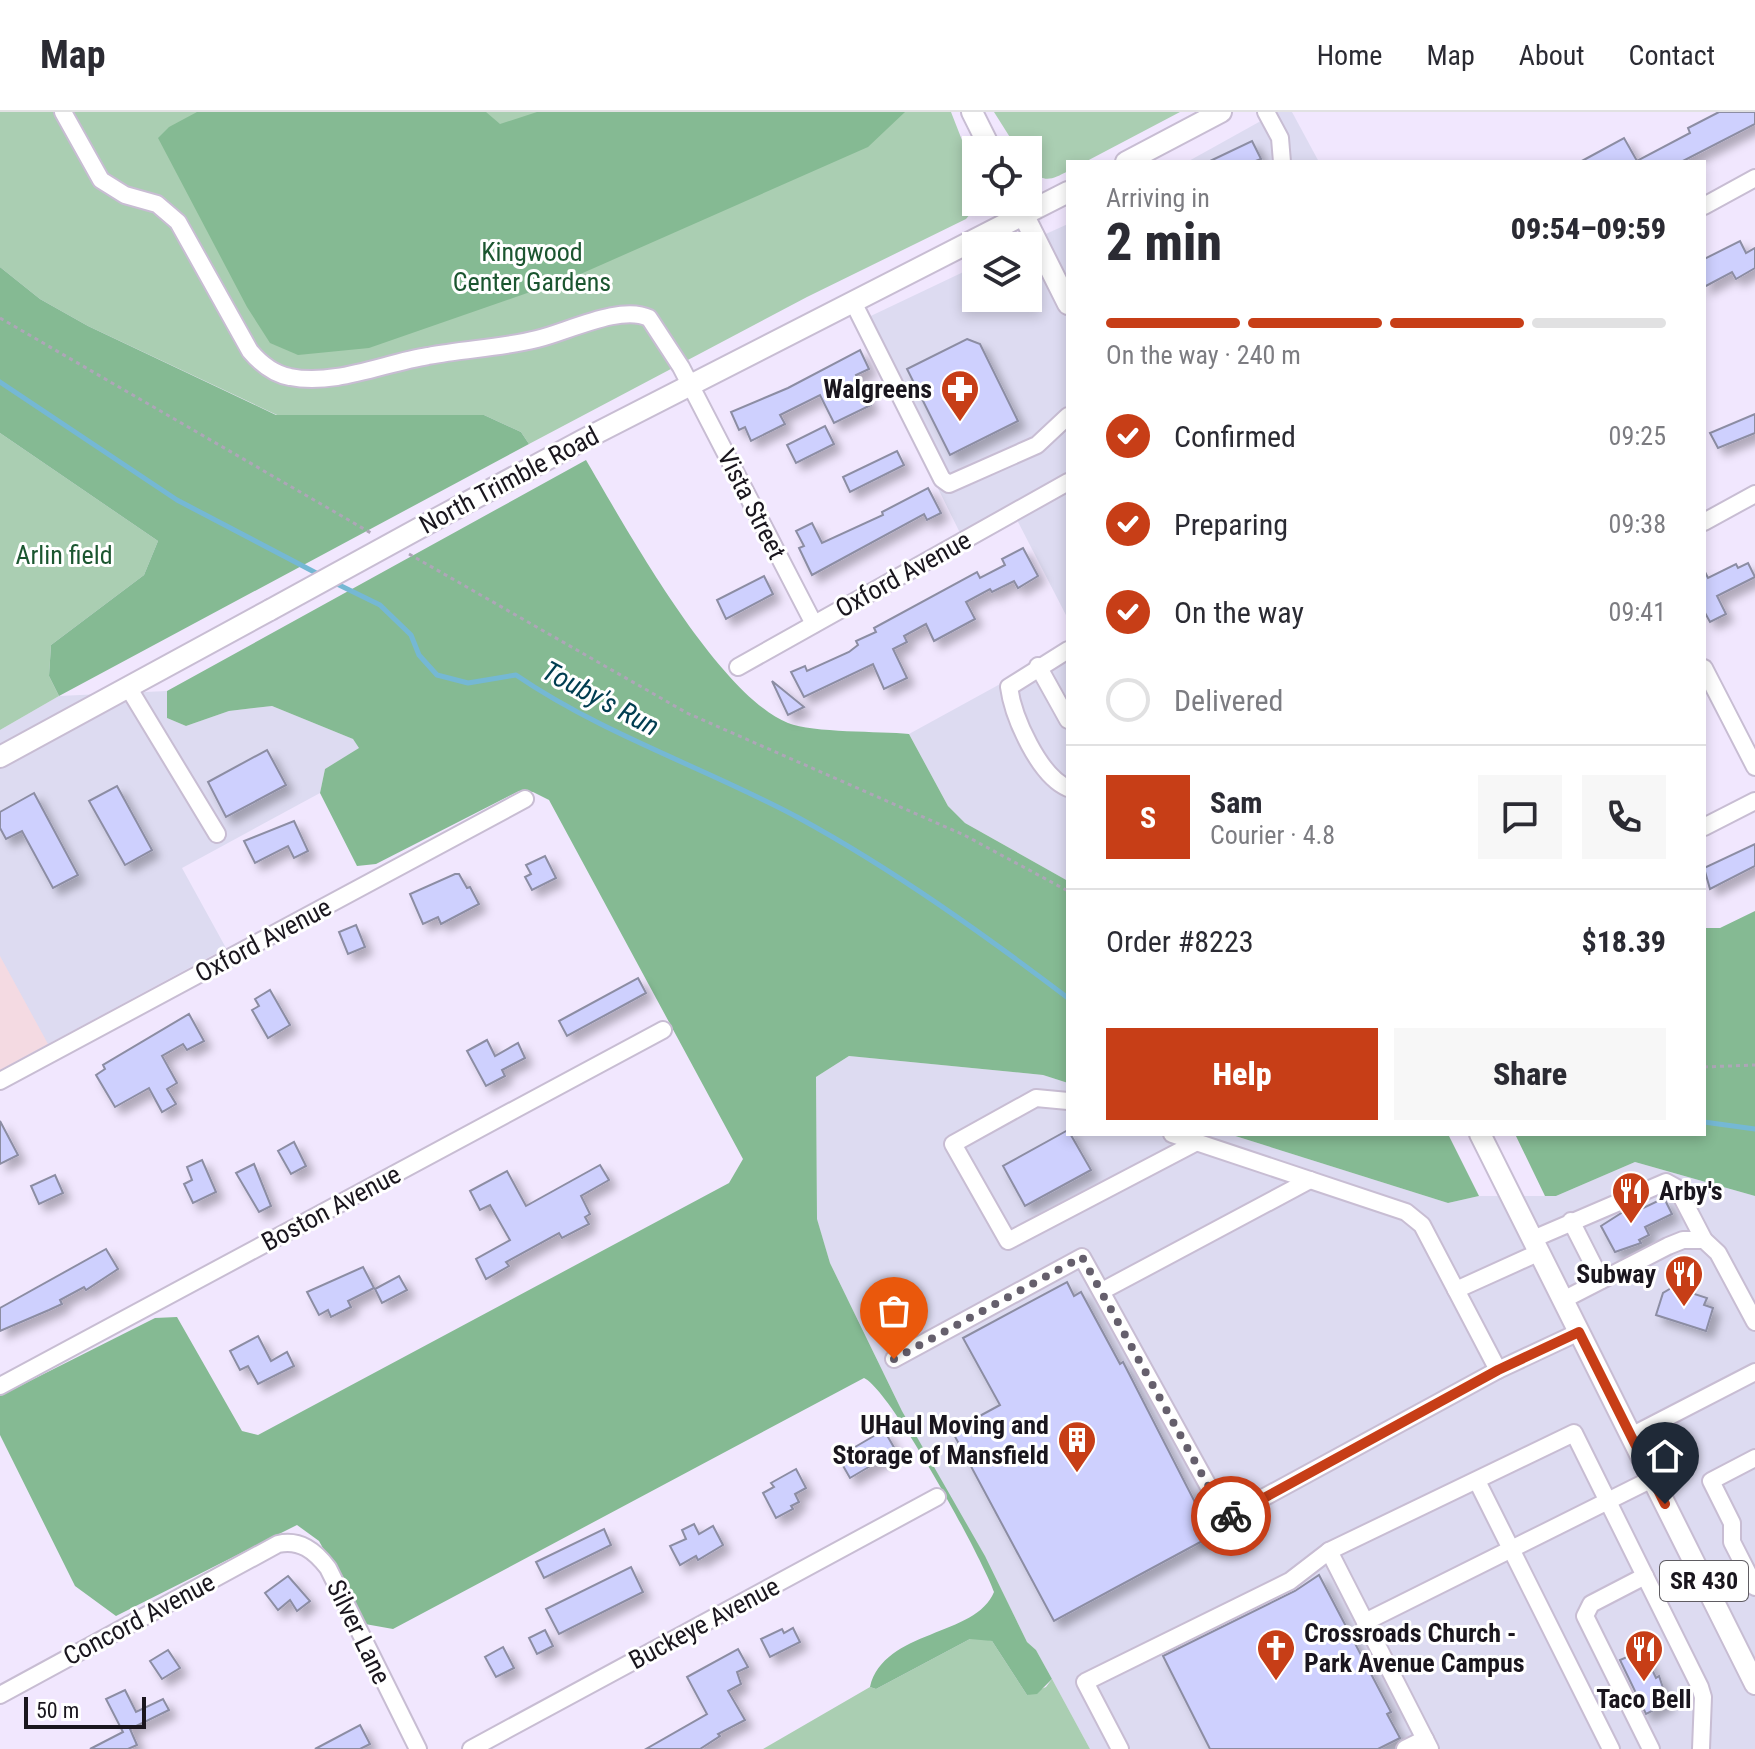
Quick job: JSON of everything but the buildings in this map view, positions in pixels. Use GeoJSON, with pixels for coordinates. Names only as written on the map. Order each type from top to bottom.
{"type":"FeatureCollection","features":[{"type":"Feature","properties":{"kind":"main road"},"geometry":{"type":"LineString","coordinates":[[972,112],[984,136]]}},
{"type":"Feature","properties":{"kind":"main road"},"geometry":{"type":"LineString","coordinates":[[1130,160],[1221,112]]}},
{"type":"Feature","properties":{"kind":"main road","name":"North Trimble Road"},"geometry":{"type":"LineString","coordinates":[[1042,201],[1066,193]]}},
{"type":"Feature","properties":{"kind":"main road","name":"North Trimble Road"},"geometry":{"type":"LineString","coordinates":[[0,757],[436,519],[853,302],[1006,216]]}},
{"type":"Feature","properties":{"kind":"main road"},"geometry":{"type":"LineString","coordinates":[[1024,216],[1066,300]]}},
{"type":"Feature","properties":{"kind":"main road","name":"SR 430"},"geometry":{"type":"LineString","coordinates":[[1481,1136],[1755,1684]]}},
{"type":"Feature","properties":{"kind":"street","name":"Vista Street"},"geometry":{"type":"LineString","coordinates":[[63,112],[101,180],[125,195],[157,204],[178,222],[250,351],[259,362],[279,374],[305,379],[334,376],[425,356],[518,344],[632,313],[649,318],[657,325],[691,385],[814,624]]}},
{"type":"Feature","properties":{"kind":"street"},"geometry":{"type":"LineString","coordinates":[[1266,112],[1280,138],[1282,160]]}},
{"type":"Feature","properties":{"kind":"street"},"geometry":{"type":"LineString","coordinates":[[1706,205],[1755,178]]}},
{"type":"Feature","properties":{"kind":"street"},"geometry":{"type":"LineString","coordinates":[[853,302],[942,479],[949,484],[1037,445],[1066,418]]}},
{"type":"Feature","properties":{"kind":"street","name":"Oxford Avenue"},"geometry":{"type":"LineString","coordinates":[[738,667],[1066,483]]}},
{"type":"Feature","properties":{"kind":"street"},"geometry":{"type":"LineString","coordinates":[[1706,521],[1755,494]]}},
{"type":"Feature","properties":{"kind":"street"},"geometry":{"type":"LineString","coordinates":[[1066,651],[1009,687],[1012,710],[1035,753],[1058,783],[1066,787]]}},
{"type":"Feature","properties":{"kind":"street"},"geometry":{"type":"LineString","coordinates":[[1038,666],[1066,716]]}},
{"type":"Feature","properties":{"kind":"street"},"geometry":{"type":"LineString","coordinates":[[1706,675],[1755,767]]}},
{"type":"Feature","properties":{"kind":"street"},"geometry":{"type":"LineString","coordinates":[[128,687],[217,834]]}},
{"type":"Feature","properties":{"kind":"street","name":"Oxford Avenue"},"geometry":{"type":"LineString","coordinates":[[0,1081],[525,799]]}},
{"type":"Feature","properties":{"kind":"street"},"geometry":{"type":"LineString","coordinates":[[1706,826],[1755,801]]}},
{"type":"Feature","properties":{"kind":"street","name":"Boston Avenue"},"geometry":{"type":"LineString","coordinates":[[0,1386],[663,1030]]}},
{"type":"Feature","properties":{"kind":"street"},"geometry":{"type":"LineString","coordinates":[[1066,1101],[1036,1098],[953,1144],[1008,1241],[1197,1142]]}},
{"type":"Feature","properties":{"kind":"street"},"geometry":{"type":"LineString","coordinates":[[1178,1136],[1406,1212],[1422,1225],[1498,1370]]}},
{"type":"Feature","properties":{"kind":"street"},"geometry":{"type":"LineString","coordinates":[[1102,1291],[1310,1180]]}},
{"type":"Feature","properties":{"kind":"street"},"geometry":{"type":"LineString","coordinates":[[1456,1290],[1536,1246],[1571,1221],[1666,1182],[1677,1188],[1704,1240],[1718,1253],[1755,1322]]}},
{"type":"Feature","properties":{"kind":"street"},"geometry":{"type":"LineString","coordinates":[[1571,1221],[1601,1280]]}},
{"type":"Feature","properties":{"kind":"street"},"geometry":{"type":"LineString","coordinates":[[1563,1300],[1683,1240],[1704,1240]]}},
{"type":"Feature","properties":{"kind":"street"},"geometry":{"type":"LineString","coordinates":[[894,1359],[1078,1256],[1085,1260],[1226,1518],[1498,1370],[1579,1332]]}},
{"type":"Feature","properties":{"kind":"street"},"geometry":{"type":"LineString","coordinates":[[1631,1436],[1755,1372]]}},
{"type":"Feature","properties":{"kind":"street"},"geometry":{"type":"LineString","coordinates":[[1120,1749],[1085,1682],[1290,1581],[1329,1551],[1574,1433],[1703,1697],[1701,1749]]}},
{"type":"Feature","properties":{"kind":"street"},"geometry":{"type":"LineString","coordinates":[[1755,1458],[1711,1481],[1732,1523],[1732,1542],[1755,1587]]}},
{"type":"Feature","properties":{"kind":"street"},"geometry":{"type":"LineString","coordinates":[[1365,1622],[1652,1479]]}},
{"type":"Feature","properties":{"kind":"street"},"geometry":{"type":"LineString","coordinates":[[1477,1481],[1611,1749]]}},
{"type":"Feature","properties":{"kind":"street","name":"Buckeye Avenue"},"geometry":{"type":"LineString","coordinates":[[471,1749],[937,1497]]}},
{"type":"Feature","properties":{"kind":"street","name":"Silver Lane"},"geometry":{"type":"LineString","coordinates":[[278,1544],[296,1543],[306,1547],[328,1568],[418,1749]]}},
{"type":"Feature","properties":{"kind":"street","name":"Concord Avenue"},"geometry":{"type":"LineString","coordinates":[[0,1695],[278,1544]]}},
{"type":"Feature","properties":{"kind":"street"},"geometry":{"type":"LineString","coordinates":[[1329,1551],[1427,1744],[1405,1749]]}},
{"type":"Feature","properties":{"kind":"street"},"geometry":{"type":"LineString","coordinates":[[1645,1576],[1591,1604],[1585,1616],[1651,1749]]}},
{"type":"Feature","properties":{"kind":"path"},"geometry":{"type":"LineString","coordinates":[[0,318],[384,540]]}},
{"type":"Feature","properties":{"kind":"path"},"geometry":{"type":"LineString","coordinates":[[398,548],[687,713],[964,835],[1066,890]]}},
{"type":"Feature","properties":{"kind":"path"},"geometry":{"type":"LineString","coordinates":[[1706,1067],[1755,1065]]}},
{"type":"Feature","properties":{"kind":"shaded area"},"geometry":{"type":"Polygon","coordinates":[[[1277,112],[1292,112],[1318,160],[1191,160],[1277,112]]]}},
{"type":"Feature","properties":{"kind":"shaded area"},"geometry":{"type":"Polygon","coordinates":[[[1066,225],[1066,615],[1014,514],[964,541],[856,323],[962,273],[962,312],[1042,312],[1042,236],[1066,225]]]}},
{"type":"Feature","properties":{"kind":"shaded area"},"geometry":{"type":"Polygon","coordinates":[[[1066,648],[1066,880],[965,823],[948,806],[909,734],[1066,648]]]}},
{"type":"Feature","properties":{"kind":"shaded area"},"geometry":{"type":"Polygon","coordinates":[[[167,691],[167,718],[186,726],[229,711],[272,706],[353,739],[360,748],[325,769],[320,793],[182,868],[226,948],[0,1070],[0,730],[59,696],[167,691]]]}},
{"type":"Feature","properties":{"kind":"shaded area"},"geometry":{"type":"Polygon","coordinates":[[[0,956],[48,1044],[0,1070],[0,956]]]}},
{"type":"Feature","properties":{"kind":"shaded area"},"geometry":{"type":"Polygon","coordinates":[[[849,1056],[1043,1075],[1066,1082],[1066,1136],[1235,1136],[1448,1203],[1479,1196],[1556,1196],[1635,1162],[1755,1196],[1755,1749],[1090,1749],[1036,1650],[1027,1642],[995,1577],[902,1411],[830,1263],[817,1220],[816,1077],[849,1056]]]}},
{"type":"Feature","properties":{"kind":"green space","name":"Kingwood Center Gardens"},"geometry":{"type":"Polygon","coordinates":[[[0,112],[951,112],[962,140],[962,216],[968,216],[966,219],[807,297],[529,444],[521,432],[484,415],[277,415],[88,326],[40,299],[0,267],[0,112]]]}},
{"type":"Feature","properties":{"kind":"green space"},"geometry":{"type":"Polygon","coordinates":[[[197,112],[486,112],[500,124],[537,112],[905,112],[868,147],[576,276],[369,348],[298,355],[270,343],[247,307],[158,138],[169,127],[197,112]]]}},
{"type":"Feature","properties":{"kind":"green space"},"geometry":{"type":"Polygon","coordinates":[[[994,112],[1180,112],[1089,160],[1066,160],[1066,172],[1042,178],[1042,136],[1009,136],[994,112]]]}},
{"type":"Feature","properties":{"kind":"green space"},"geometry":{"type":"Polygon","coordinates":[[[0,267],[40,299],[88,326],[276,415],[484,415],[521,432],[529,444],[59,696],[49,676],[51,645],[144,575],[158,541],[0,433],[0,267]]]}},
{"type":"Feature","properties":{"kind":"green space","name":"Arlin field"},"geometry":{"type":"Polygon","coordinates":[[[0,433],[158,541],[144,575],[51,645],[49,676],[59,696],[0,730],[0,433]]]}},
{"type":"Feature","properties":{"kind":"green space"},"geometry":{"type":"Polygon","coordinates":[[[586,460],[675,606],[732,679],[761,706],[788,723],[799,726],[909,734],[948,806],[965,823],[1066,880],[1066,1082],[1043,1075],[849,1056],[816,1077],[817,1219],[830,1263],[902,1411],[985,1556],[1027,1642],[1036,1650],[1052,1679],[1037,1694],[1027,1695],[992,1641],[970,1639],[876,1689],[870,1687],[879,1668],[893,1654],[969,1618],[984,1607],[994,1592],[955,1513],[914,1442],[877,1389],[864,1378],[393,1629],[365,1624],[319,1541],[297,1525],[116,1616],[75,1586],[0,1435],[0,1396],[155,1318],[177,1317],[242,1431],[258,1435],[729,1183],[743,1159],[549,800],[533,792],[519,791],[376,864],[357,866],[320,793],[325,769],[359,748],[353,739],[272,706],[229,711],[186,726],[167,718],[167,691],[586,460]]]}},
{"type":"Feature","properties":{"kind":"green space"},"geometry":{"type":"Polygon","coordinates":[[[1755,911],[1755,1196],[1635,1162],[1556,1196],[1545,1196],[1516,1136],[1706,1136],[1706,928],[1720,928],[1755,911]]]}},
{"type":"Feature","properties":{"kind":"green space"},"geometry":{"type":"Polygon","coordinates":[[[1235,1136],[1449,1136],[1479,1196],[1448,1203],[1235,1136]]]}},
{"type":"Feature","properties":{"kind":"green space"},"geometry":{"type":"Polygon","coordinates":[[[970,1639],[992,1641],[1027,1695],[1046,1687],[1052,1679],[1090,1749],[763,1749],[870,1687],[876,1689],[970,1639]]]}},
{"type":"Feature","properties":{"kind":"waterway","name":"Touby's Run"},"geometry":{"type":"LineString","coordinates":[[0,382],[177,500],[320,575]]}},
{"type":"Feature","properties":{"kind":"waterway","name":"Touby's Run"},"geometry":{"type":"LineString","coordinates":[[333,582],[380,605],[411,635],[419,655],[437,675],[468,683],[516,675],[584,716],[764,800],[869,859],[937,903],[1066,997]]}},
{"type":"Feature","properties":{"kind":"waterway","name":"Touby's Run"},"geometry":{"type":"LineString","coordinates":[[1706,1122],[1755,1129]]}},
{"type":"Feature","properties":{"kind":"way so far"},"geometry":{"type":"LineString","coordinates":[[894,1359],[1078,1256],[1082,1257],[1226,1518],[1231,1516]]}},
{"type":"Feature","properties":{"kind":"place","name":"Walgreens"},"geometry":{"type":"Point","coordinates":[960,423]}},
{"type":"Feature","properties":{"kind":"place","name":"Arby's"},"geometry":{"type":"Point","coordinates":[1631,1225]}},
{"type":"Feature","properties":{"kind":"place","name":"Subway"},"geometry":{"type":"Point","coordinates":[1684,1308]}},
{"type":"Feature","properties":{"kind":"place","name":"UHaul Moving and Storage of Mansfield"},"geometry":{"type":"Point","coordinates":[1077,1474]}},
{"type":"Feature","properties":{"kind":"place","name":"Crossroads Church - Park Avenue Campus"},"geometry":{"type":"Point","coordinates":[1276,1682]}},
{"type":"Feature","properties":{"kind":"place","name":"Taco Bell"},"geometry":{"type":"Point","coordinates":[1644,1683]}},
{"type":"Feature","properties":{"kind":"route"},"geometry":{"type":"LineString","coordinates":[[1231,1516],[1498,1370],[1579,1332],[1665,1504]]}}]}
